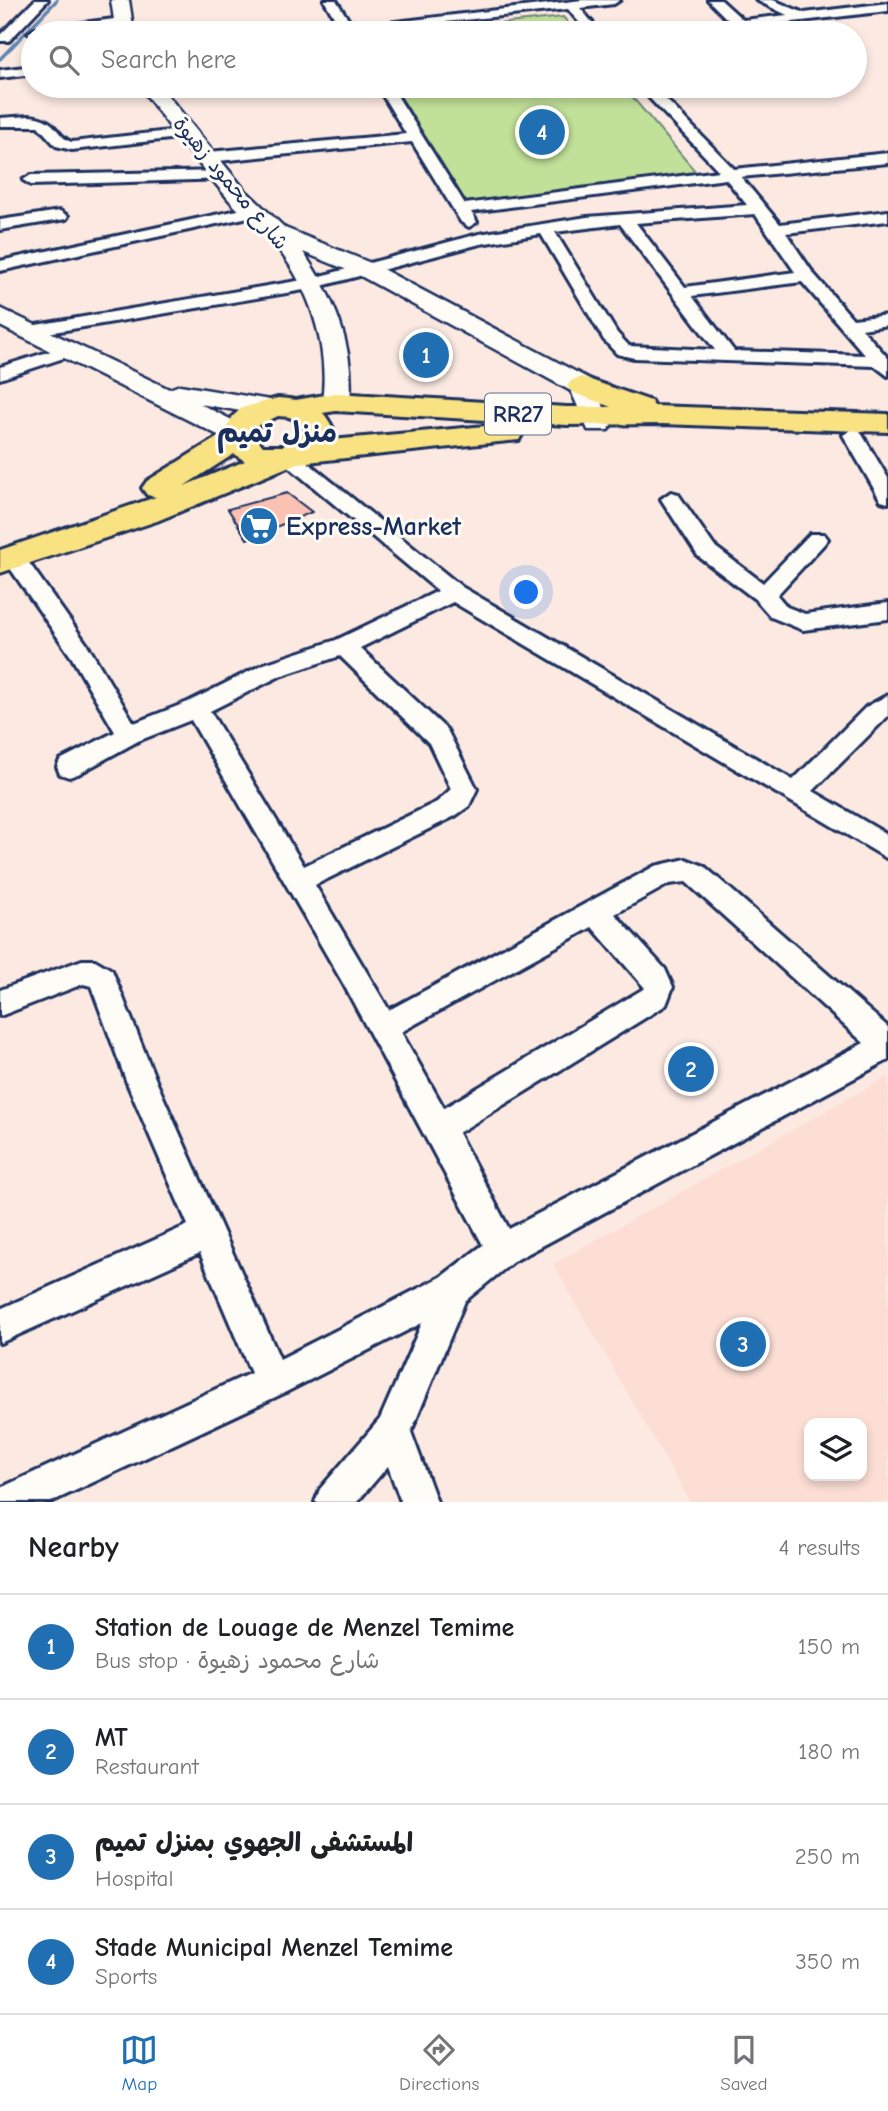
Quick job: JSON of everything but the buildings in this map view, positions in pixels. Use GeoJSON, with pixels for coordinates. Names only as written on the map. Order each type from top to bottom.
{"type":"FeatureCollection","features":[{"type":"Feature","properties":{"kind":"main road"},"geometry":{"type":"LineString","coordinates":[[121,0],[123,21]]}},
{"type":"Feature","properties":{"kind":"main road","name":"شارع محمود زهيوة"},"geometry":{"type":"LineString","coordinates":[[159,98],[252,212],[278,233],[310,284],[326,317],[333,344],[341,381],[336,402]]}},
{"type":"Feature","properties":{"kind":"main road"},"geometry":{"type":"LineString","coordinates":[[278,233],[365,269],[582,386],[662,415]]}},
{"type":"Feature","properties":{"kind":"main road"},"geometry":{"type":"LineString","coordinates":[[0,316],[149,388],[238,436]]}},
{"type":"Feature","properties":{"kind":"main road"},"geometry":{"type":"LineString","coordinates":[[548,369],[583,421]]}},
{"type":"Feature","properties":{"kind":"main road"},"geometry":{"type":"LineString","coordinates":[[582,386],[583,421]]}},
{"type":"Feature","properties":{"kind":"main road"},"geometry":{"type":"LineString","coordinates":[[149,388],[282,408]]}},
{"type":"Feature","properties":{"kind":"main road","name":"RR27"},"geometry":{"type":"LineString","coordinates":[[5,556],[115,510],[169,482],[238,436],[247,418],[282,408],[336,402],[687,431],[888,436]]}},
{"type":"Feature","properties":{"kind":"main road","name":"RR27"},"geometry":{"type":"LineString","coordinates":[[5,556],[145,514],[309,448],[320,433],[314,418],[282,408]]}},
{"type":"Feature","properties":{"kind":"main road","name":"RR27"},"geometry":{"type":"LineString","coordinates":[[238,436],[249,450],[259,455],[290,455],[583,421],[662,415],[743,421],[888,423]]}},
{"type":"Feature","properties":{"kind":"street"},"geometry":{"type":"LineString","coordinates":[[22,21],[42,0]]}},
{"type":"Feature","properties":{"kind":"street"},"geometry":{"type":"LineString","coordinates":[[330,0],[342,21]]}},
{"type":"Feature","properties":{"kind":"street"},"geometry":{"type":"LineString","coordinates":[[424,21],[541,4],[571,5],[614,0]]}},
{"type":"Feature","properties":{"kind":"street"},"geometry":{"type":"LineString","coordinates":[[714,0],[736,21]]}},
{"type":"Feature","properties":{"kind":"street"},"geometry":{"type":"LineString","coordinates":[[762,0],[803,17]]}},
{"type":"Feature","properties":{"kind":"street"},"geometry":{"type":"LineString","coordinates":[[571,5],[585,21]]}},
{"type":"Feature","properties":{"kind":"street"},"geometry":{"type":"LineString","coordinates":[[772,21],[888,7]]}},
{"type":"Feature","properties":{"kind":"street"},"geometry":{"type":"LineString","coordinates":[[7,37],[21,22]]}},
{"type":"Feature","properties":{"kind":"street"},"geometry":{"type":"LineString","coordinates":[[0,74],[21,71]]}},
{"type":"Feature","properties":{"kind":"street"},"geometry":{"type":"LineString","coordinates":[[392,98],[479,239]]}},
{"type":"Feature","properties":{"kind":"street"},"geometry":{"type":"LineString","coordinates":[[657,98],[730,174],[776,229],[806,276],[884,366]]}},
{"type":"Feature","properties":{"kind":"street"},"geometry":{"type":"LineString","coordinates":[[0,122],[46,122],[54,128],[61,143],[72,146],[187,133]]}},
{"type":"Feature","properties":{"kind":"street"},"geometry":{"type":"LineString","coordinates":[[31,180],[216,167],[418,137]]}},
{"type":"Feature","properties":{"kind":"street"},"geometry":{"type":"LineString","coordinates":[[461,209],[730,174],[888,158]]}},
{"type":"Feature","properties":{"kind":"street"},"geometry":{"type":"LineString","coordinates":[[30,331],[310,284],[479,239],[545,228],[757,209]]}},
{"type":"Feature","properties":{"kind":"street"},"geometry":{"type":"LineString","coordinates":[[0,265],[252,212]]}},
{"type":"Feature","properties":{"kind":"street"},"geometry":{"type":"LineString","coordinates":[[0,225],[60,216]]}},
{"type":"Feature","properties":{"kind":"street"},"geometry":{"type":"LineString","coordinates":[[776,229],[888,216]]}},
{"type":"Feature","properties":{"kind":"street"},"geometry":{"type":"LineString","coordinates":[[625,220],[729,356]]}},
{"type":"Feature","properties":{"kind":"street"},"geometry":{"type":"LineString","coordinates":[[545,228],[610,336],[623,350],[639,354],[729,356],[884,366]]}},
{"type":"Feature","properties":{"kind":"street"},"geometry":{"type":"LineString","coordinates":[[680,293],[806,276]]}},
{"type":"Feature","properties":{"kind":"street"},"geometry":{"type":"LineString","coordinates":[[848,325],[888,320]]}},
{"type":"Feature","properties":{"kind":"street"},"geometry":{"type":"LineString","coordinates":[[0,373],[69,350]]}},
{"type":"Feature","properties":{"kind":"street"},"geometry":{"type":"LineString","coordinates":[[853,435],[888,496]]}},
{"type":"Feature","properties":{"kind":"street"},"geometry":{"type":"LineString","coordinates":[[290,455],[454,592],[797,791],[888,848]]}},
{"type":"Feature","properties":{"kind":"street"},"geometry":{"type":"LineString","coordinates":[[671,499],[706,551],[765,595],[779,612],[803,622],[888,611]]}},
{"type":"Feature","properties":{"kind":"street"},"geometry":{"type":"LineString","coordinates":[[765,595],[817,539]]}},
{"type":"Feature","properties":{"kind":"street"},"geometry":{"type":"LineString","coordinates":[[5,556],[79,652],[129,735]]}},
{"type":"Feature","properties":{"kind":"street"},"geometry":{"type":"LineString","coordinates":[[69,767],[129,735],[196,708],[272,670],[344,646],[454,592]]}},
{"type":"Feature","properties":{"kind":"street"},"geometry":{"type":"LineString","coordinates":[[300,880],[446,808],[460,799],[464,789],[438,737],[344,646]]}},
{"type":"Feature","properties":{"kind":"street"},"geometry":{"type":"LineString","coordinates":[[797,791],[874,713],[888,704]]}},
{"type":"Feature","properties":{"kind":"street"},"geometry":{"type":"LineString","coordinates":[[196,708],[300,880],[440,1127],[503,1250]]}},
{"type":"Feature","properties":{"kind":"street"},"geometry":{"type":"LineString","coordinates":[[10,1502],[272,1381],[453,1289],[503,1250],[888,1045],[695,874],[686,870],[663,874],[382,1028]]}},
{"type":"Feature","properties":{"kind":"street"},"geometry":{"type":"LineString","coordinates":[[440,1127],[656,996],[659,987],[655,978],[596,912]]}},
{"type":"Feature","properties":{"kind":"street"},"geometry":{"type":"LineString","coordinates":[[0,1003],[82,972],[95,972],[102,979],[142,1083],[272,1381]]}},
{"type":"Feature","properties":{"kind":"street"},"geometry":{"type":"LineString","coordinates":[[0,1326],[209,1232]]}},
{"type":"Feature","properties":{"kind":"street"},"geometry":{"type":"LineString","coordinates":[[333,1502],[393,1432],[453,1289]]}},
{"type":"Feature","properties":{"kind":"street"},"geometry":{"type":"LineString","coordinates":[[393,1432],[419,1502]]}},
{"type":"Feature","properties":{"kind":"shaded area"},"geometry":{"type":"Polygon","coordinates":[[[888,1076],[888,1502],[690,1502],[553,1264],[888,1076]]]}},
{"type":"Feature","properties":{"kind":"green space"},"geometry":{"type":"Polygon","coordinates":[[[563,17],[566,21],[525,21],[563,17]]]}},
{"type":"Feature","properties":{"kind":"green space"},"geometry":{"type":"Polygon","coordinates":[[[401,98],[633,98],[701,178],[470,209],[401,98]]]}},
{"type":"Feature","properties":{"kind":"waterway"},"geometry":{"type":"LineString","coordinates":[[37,21],[57,0]]}},
{"type":"Feature","properties":{"kind":"waterway"},"geometry":{"type":"LineString","coordinates":[[0,59],[21,37]]}},
{"type":"Feature","properties":{"kind":"place","name":"Stade Municipal Menzel Temime"},"geometry":{"type":"Point","coordinates":[542,132]}},
{"type":"Feature","properties":{"kind":"place","name":"Station de Louage de Menzel Temime"},"geometry":{"type":"Point","coordinates":[426,355]}},
{"type":"Feature","properties":{"kind":"place","name":"Express-Market"},"geometry":{"type":"Point","coordinates":[259,526]}},
{"type":"Feature","properties":{"kind":"place","name":"MT"},"geometry":{"type":"Point","coordinates":[691,1069]}},
{"type":"Feature","properties":{"kind":"place","name":"المستشفى الجهوي بمنزل تميم"},"geometry":{"type":"Point","coordinates":[743,1344]}},
{"type":"Feature","properties":{"kind":"district","name":"منزل تميم"},"geometry":{"type":"Point","coordinates":[277,432]}}]}
